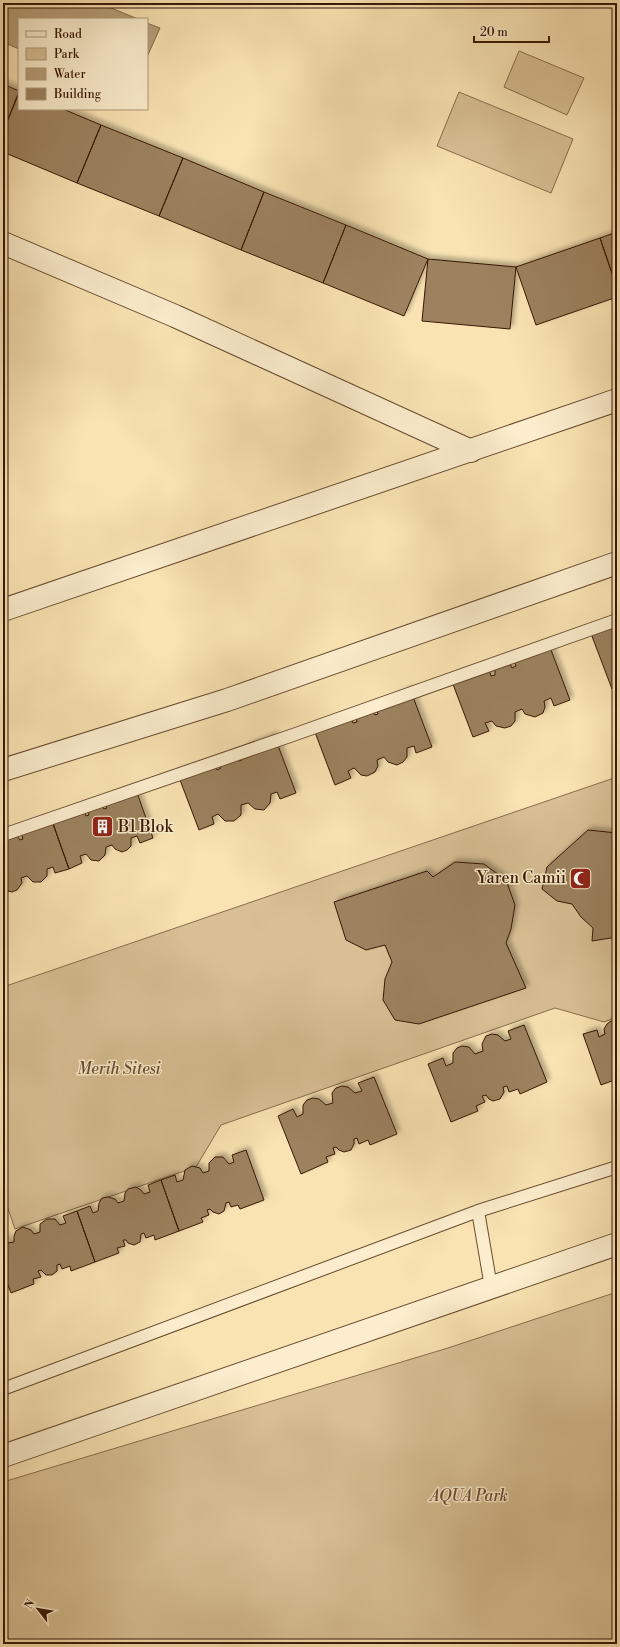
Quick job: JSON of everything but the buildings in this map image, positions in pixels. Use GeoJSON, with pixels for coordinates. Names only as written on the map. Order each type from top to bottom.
{"type":"FeatureCollection","features":[{"type":"Feature","properties":{"kind":"street"},"geometry":{"type":"LineString","coordinates":[[3,243],[175,316],[471,450]]}},
{"type":"Feature","properties":{"kind":"street"},"geometry":{"type":"LineString","coordinates":[[3,610],[617,400]]}},
{"type":"Feature","properties":{"kind":"street"},"geometry":{"type":"LineString","coordinates":[[3,770],[227,700],[617,563]]}},
{"type":"Feature","properties":{"kind":"street"},"geometry":{"type":"LineString","coordinates":[[3,1456],[617,1244]]}},
{"type":"Feature","properties":{"kind":"lane"},"geometry":{"type":"LineString","coordinates":[[3,835],[617,620]]}},
{"type":"Feature","properties":{"kind":"lane"},"geometry":{"type":"LineString","coordinates":[[3,1388],[478,1211],[617,1167]]}},
{"type":"Feature","properties":{"kind":"lane"},"geometry":{"type":"LineString","coordinates":[[478,1211],[491,1287]]}},
{"type":"Feature","properties":{"kind":"green space"},"geometry":{"type":"Polygon","coordinates":[[[519,51],[584,78],[567,115],[504,87],[519,51]]]}},
{"type":"Feature","properties":{"kind":"green space"},"geometry":{"type":"Polygon","coordinates":[[[459,92],[573,139],[551,193],[437,146],[459,92]]]}},
{"type":"Feature","properties":{"kind":"green space","name":"Merih Sitesi"},"geometry":{"type":"Polygon","coordinates":[[[617,777],[617,1017],[604,1022],[555,1008],[221,1125],[196,1167],[15,1229],[3,1194],[3,987],[617,777]]]}},
{"type":"Feature","properties":{"kind":"green space","name":"AQUA Park"},"geometry":{"type":"Polygon","coordinates":[[[617,1292],[617,1644],[3,1644],[3,1482],[448,1348],[617,1292]]]}},
{"type":"Feature","properties":{"kind":"water"},"geometry":{"type":"Polygon","coordinates":[[[3,3],[99,3],[136,18],[18,18],[18,49],[3,42],[3,3]]]}},
{"type":"Feature","properties":{"kind":"water"},"geometry":{"type":"Polygon","coordinates":[[[148,23],[160,28],[148,55],[148,23]]]}},
{"type":"Feature","properties":{"kind":"place","name":"B1 Blok"},"geometry":{"type":"Point","coordinates":[102,827]}},
{"type":"Feature","properties":{"kind":"place","name":"Yaren Camii"},"geometry":{"type":"Point","coordinates":[581,878]}}]}
